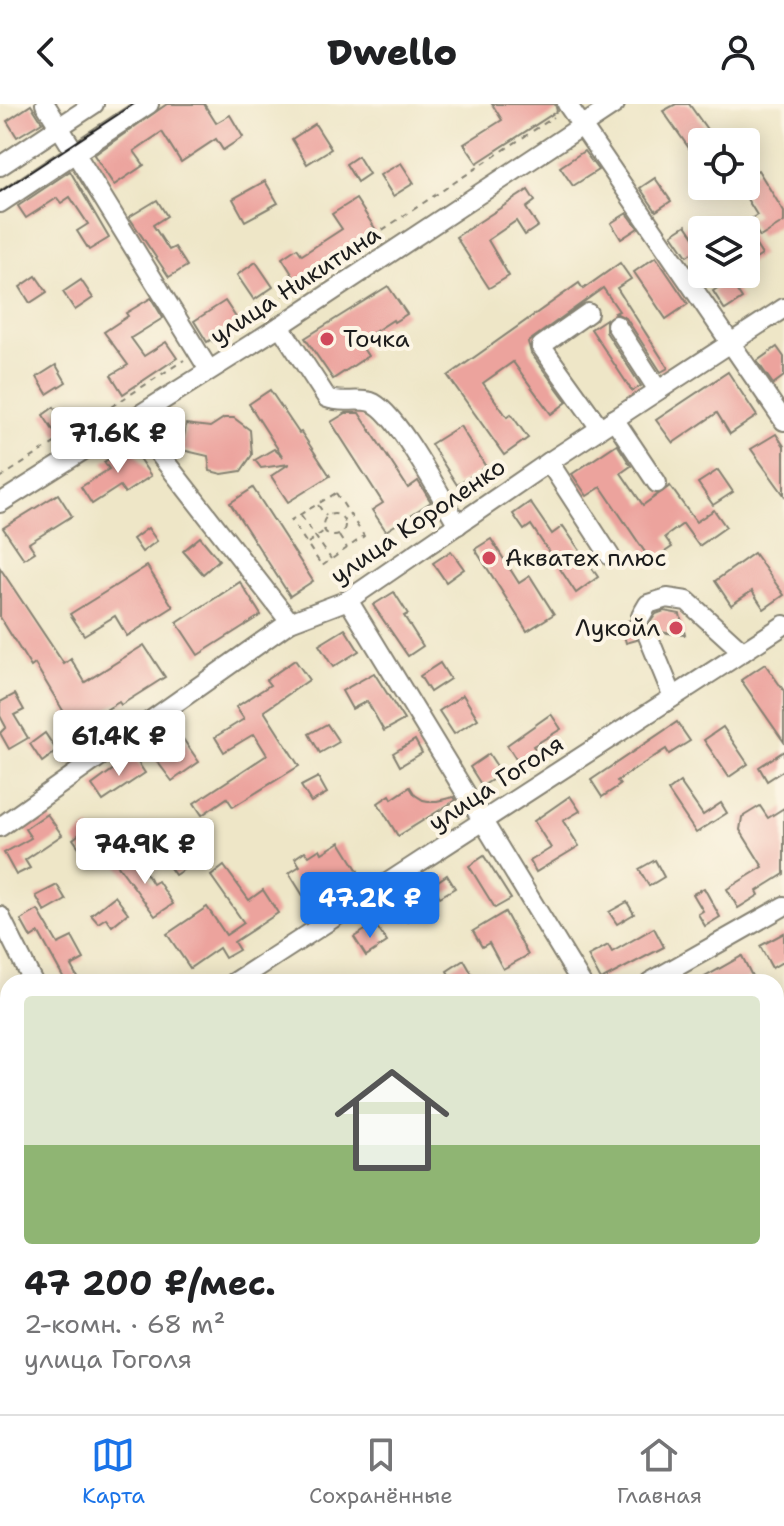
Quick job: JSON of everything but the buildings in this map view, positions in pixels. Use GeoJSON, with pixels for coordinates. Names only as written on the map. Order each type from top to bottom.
{"type":"FeatureCollection","features":[{"type":"Feature","properties":{"kind":"street"},"geometry":{"type":"LineString","coordinates":[[45,104],[209,370]]}},
{"type":"Feature","properties":{"kind":"street"},"geometry":{"type":"LineString","coordinates":[[0,166],[94,104]]}},
{"type":"Feature","properties":{"kind":"street"},"geometry":{"type":"LineString","coordinates":[[0,203],[149,104]]}},
{"type":"Feature","properties":{"kind":"street","name":"улица Никитина"},"geometry":{"type":"LineString","coordinates":[[0,503],[280,326],[615,104]]}},
{"type":"Feature","properties":{"kind":"street"},"geometry":{"type":"LineString","coordinates":[[564,108],[581,125],[784,421]]}},
{"type":"Feature","properties":{"kind":"street","name":"улица Короленко"},"geometry":{"type":"LineString","coordinates":[[0,827],[290,622],[348,600],[549,462],[784,308]]}},
{"type":"Feature","properties":{"kind":"street"},"geometry":{"type":"LineString","coordinates":[[588,313],[541,346],[657,483]]}},
{"type":"Feature","properties":{"kind":"street"},"geometry":{"type":"LineString","coordinates":[[616,325],[658,390]]}},
{"type":"Feature","properties":{"kind":"street"},"geometry":{"type":"LineString","coordinates":[[280,326],[327,398],[339,403],[373,403],[394,420],[458,525]]}},
{"type":"Feature","properties":{"kind":"street"},"geometry":{"type":"LineString","coordinates":[[132,419],[290,622]]}},
{"type":"Feature","properties":{"kind":"street"},"geometry":{"type":"LineString","coordinates":[[549,462],[610,556]]}},
{"type":"Feature","properties":{"kind":"street"},"geometry":{"type":"LineString","coordinates":[[641,616],[648,604],[667,598],[687,601],[743,652]]}},
{"type":"Feature","properties":{"kind":"street"},"geometry":{"type":"LineString","coordinates":[[348,600],[576,974]]}},
{"type":"Feature","properties":{"kind":"street","name":"улица Гоголя"},"geometry":{"type":"LineString","coordinates":[[247,974],[784,625]]}},
{"type":"Feature","properties":{"kind":"street"},"geometry":{"type":"LineString","coordinates":[[648,636],[673,697]]}},
{"type":"Feature","properties":{"kind":"street"},"geometry":{"type":"LineString","coordinates":[[664,974],[784,906]]}},
{"type":"Feature","properties":{"kind":"street"},"geometry":{"type":"LineString","coordinates":[[0,916],[29,974]]}},
{"type":"Feature","properties":{"kind":"path"},"geometry":{"type":"LineString","coordinates":[[208,345],[564,108]]}},
{"type":"Feature","properties":{"kind":"path"},"geometry":{"type":"LineString","coordinates":[[0,478],[187,358]]}},
{"type":"Feature","properties":{"kind":"path"},"geometry":{"type":"LineString","coordinates":[[336,493],[364,536],[322,566],[291,520],[318,504],[336,493]]}},
{"type":"Feature","properties":{"kind":"path"},"geometry":{"type":"LineString","coordinates":[[318,504],[326,516]]}},
{"type":"Feature","properties":{"kind":"path"},"geometry":{"type":"LineString","coordinates":[[326,516],[334,514],[343,518]]}},
{"type":"Feature","properties":{"kind":"path"},"geometry":{"type":"LineString","coordinates":[[343,518],[350,514]]}},
{"type":"Feature","properties":{"kind":"path"},"geometry":{"type":"LineString","coordinates":[[301,515],[331,559]]}},
{"type":"Feature","properties":{"kind":"path"},"geometry":{"type":"LineString","coordinates":[[326,516],[322,525],[331,536],[339,535],[345,526],[343,518]]}},
{"type":"Feature","properties":{"kind":"path"},"geometry":{"type":"LineString","coordinates":[[307,544],[324,531]]}},
{"type":"Feature","properties":{"kind":"path"},"geometry":{"type":"LineString","coordinates":[[339,535],[347,548]]}},
{"type":"Feature","properties":{"kind":"tram line"},"geometry":{"type":"LineString","coordinates":[[0,192],[134,104]]}},
{"type":"Feature","properties":{"kind":"place","name":"Точка"},"geometry":{"type":"Point","coordinates":[327,339]}},
{"type":"Feature","properties":{"kind":"place","name":"Акватех плюс"},"geometry":{"type":"Point","coordinates":[489,558]}},
{"type":"Feature","properties":{"kind":"place","name":"Лукойл"},"geometry":{"type":"Point","coordinates":[676,628]}}]}
